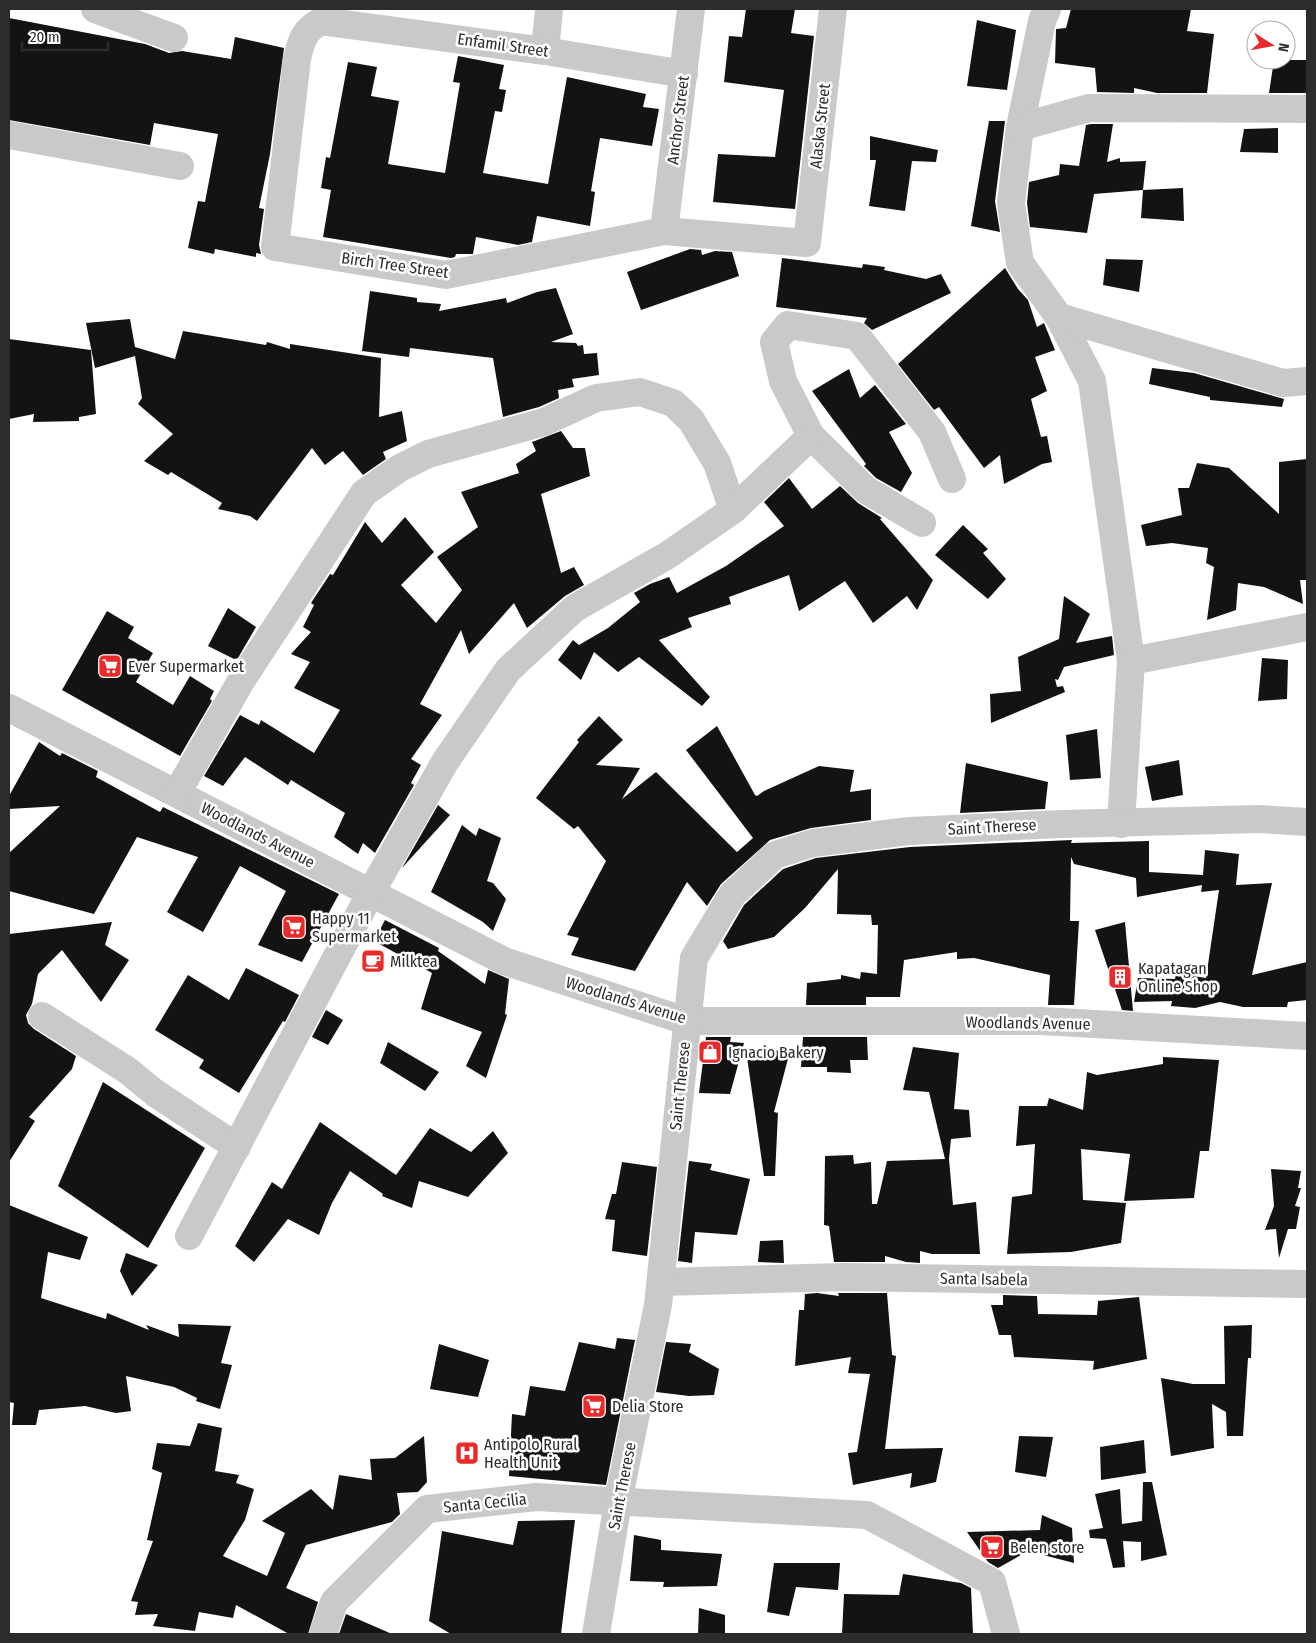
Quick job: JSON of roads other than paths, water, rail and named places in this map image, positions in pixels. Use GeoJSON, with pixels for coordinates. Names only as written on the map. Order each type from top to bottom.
{"type":"FeatureCollection","features":[{"type":"Feature","properties":{"kind":"street"},"geometry":{"type":"LineString","coordinates":[[95,9],[174,38]]}},
{"type":"Feature","properties":{"kind":"street"},"geometry":{"type":"LineString","coordinates":[[545,50],[549,9]]}},
{"type":"Feature","properties":{"kind":"street","name":"Anchor Street"},"geometry":{"type":"LineString","coordinates":[[664,231],[691,9]]}},
{"type":"Feature","properties":{"kind":"street","name":"Alaska Street"},"geometry":{"type":"LineString","coordinates":[[807,243],[833,9]]}},
{"type":"Feature","properties":{"kind":"street"},"geometry":{"type":"LineString","coordinates":[[1046,9],[1020,127],[1011,203],[1020,263],[1059,317],[1092,381],[1132,661],[1121,824]]}},
{"type":"Feature","properties":{"kind":"street","name":"Enfamil Street"},"geometry":{"type":"LineString","coordinates":[[321,21],[545,50],[684,74]]}},
{"type":"Feature","properties":{"kind":"street","name":"Birch Tree Street"},"geometry":{"type":"LineString","coordinates":[[321,21],[310,27],[300,44],[275,246],[446,276],[664,231],[807,243]]}},
{"type":"Feature","properties":{"kind":"street"},"geometry":{"type":"LineString","coordinates":[[1020,127],[1089,108],[1307,109]]}},
{"type":"Feature","properties":{"kind":"street"},"geometry":{"type":"LineString","coordinates":[[9,135],[180,166]]}},
{"type":"Feature","properties":{"kind":"street"},"geometry":{"type":"LineString","coordinates":[[1059,317],[1283,383],[1307,381]]}},
{"type":"Feature","properties":{"kind":"street"},"geometry":{"type":"LineString","coordinates":[[922,523],[866,490],[810,436],[783,381],[774,342],[788,325],[857,336],[932,432],[952,479]]}},
{"type":"Feature","properties":{"kind":"street"},"geometry":{"type":"LineString","coordinates":[[178,793],[241,681],[364,492],[400,468],[428,454],[544,422],[596,398],[640,392],[673,403],[691,420],[717,463],[733,510]]}},
{"type":"Feature","properties":{"kind":"street"},"geometry":{"type":"LineString","coordinates":[[189,1236],[238,1147],[371,892],[445,762],[508,670],[575,608],[668,555],[733,510],[810,436]]}},
{"type":"Feature","properties":{"kind":"street"},"geometry":{"type":"LineString","coordinates":[[1132,661],[1307,627]]}},
{"type":"Feature","properties":{"kind":"street","name":"Woodlands Avenue"},"geometry":{"type":"LineString","coordinates":[[9,708],[504,961],[686,1020],[1041,1021],[1307,1036]]}},
{"type":"Feature","properties":{"kind":"street","name":"Saint Therese"},"geometry":{"type":"LineString","coordinates":[[596,1634],[618,1502],[661,1282],[686,1020],[694,958],[732,895],[775,855],[813,843],[909,831],[1062,824],[1260,819],[1307,822]]}},
{"type":"Feature","properties":{"kind":"street"},"geometry":{"type":"LineString","coordinates":[[42,1016],[128,1070],[154,1093],[238,1147]]}},
{"type":"Feature","properties":{"kind":"street","name":"Santa Isabela"},"geometry":{"type":"LineString","coordinates":[[661,1282],[843,1277],[1307,1284]]}},
{"type":"Feature","properties":{"kind":"street","name":"Santa Cecilia"},"geometry":{"type":"LineString","coordinates":[[323,1634],[334,1602],[427,1509],[536,1497],[867,1515],[992,1582],[1006,1634]]}},
{"type":"Feature","properties":{"kind":"place","name":"Ever Supermarket"},"geometry":{"type":"Point","coordinates":[110,666]}},
{"type":"Feature","properties":{"kind":"place","name":"Happy 11 Supermarket"},"geometry":{"type":"Point","coordinates":[294,927]}},
{"type":"Feature","properties":{"kind":"place","name":"Milktea"},"geometry":{"type":"Point","coordinates":[373,961]}},
{"type":"Feature","properties":{"kind":"place","name":"Kapatagan Online Shop"},"geometry":{"type":"Point","coordinates":[1120,977]}},
{"type":"Feature","properties":{"kind":"place","name":"Ignacio Bakery"},"geometry":{"type":"Point","coordinates":[710,1052]}},
{"type":"Feature","properties":{"kind":"place","name":"Delia Store"},"geometry":{"type":"Point","coordinates":[594,1406]}},
{"type":"Feature","properties":{"kind":"place","name":"Antipolo Rural Health Unit"},"geometry":{"type":"Point","coordinates":[467,1453]}},
{"type":"Feature","properties":{"kind":"place","name":"Belen store"},"geometry":{"type":"Point","coordinates":[992,1547]}}]}
